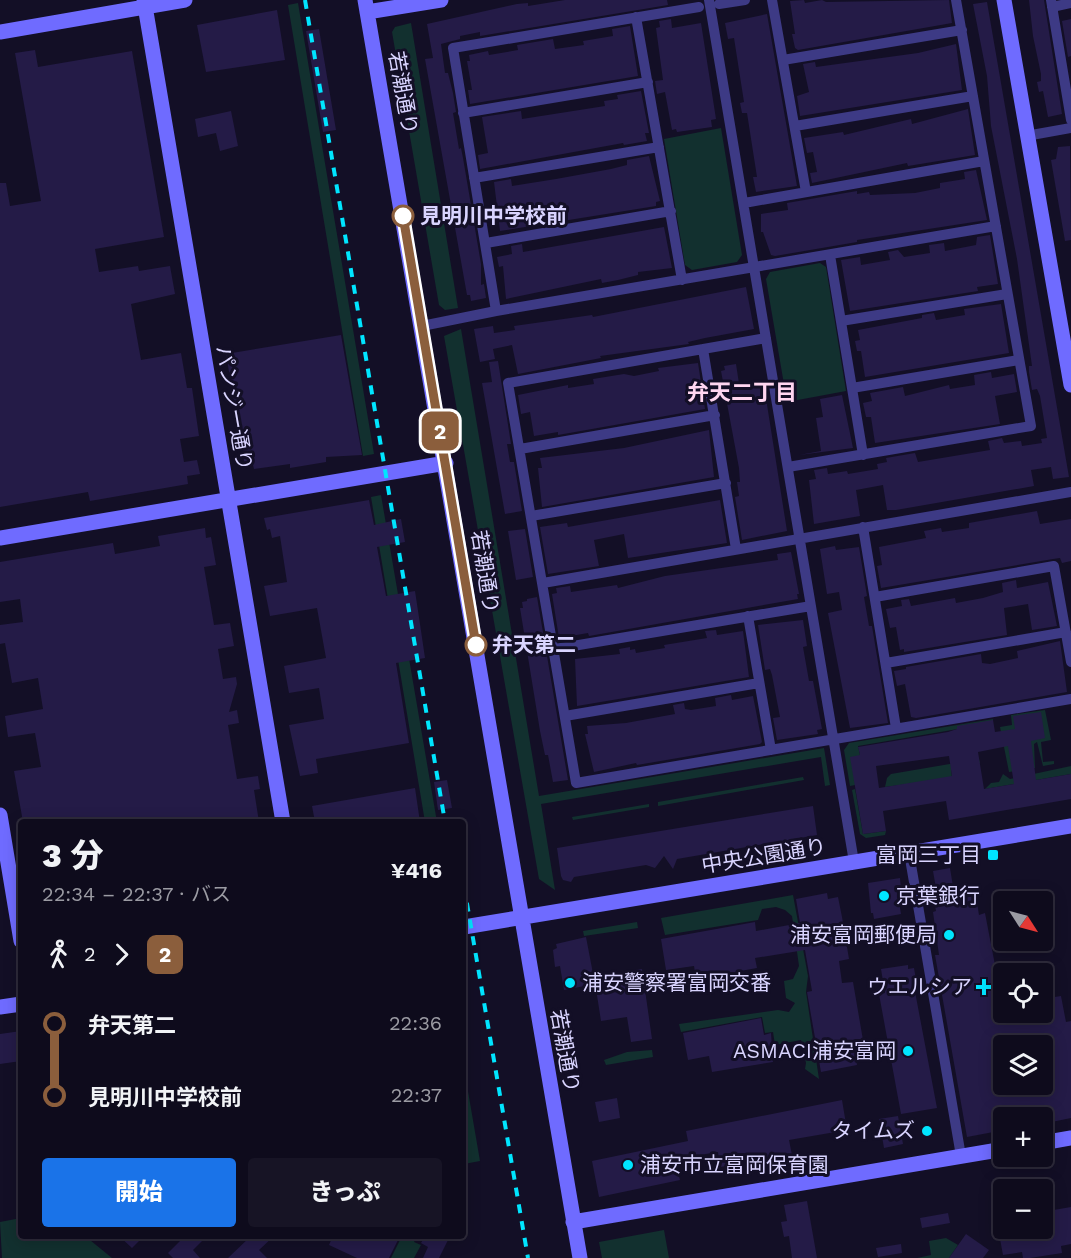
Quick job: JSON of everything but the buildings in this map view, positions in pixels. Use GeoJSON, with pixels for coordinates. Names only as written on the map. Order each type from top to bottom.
{"type":"FeatureCollection","features":[{"type":"Feature","properties":{"kind":"street"},"geometry":{"type":"LineString","coordinates":[[0,32],[145,4],[185,0]]}},
{"type":"Feature","properties":{"kind":"street"},"geometry":{"type":"LineString","coordinates":[[366,6],[441,0]]}},
{"type":"Feature","properties":{"kind":"street"},"geometry":{"type":"LineString","coordinates":[[745,0],[714,2],[753,267],[854,862]]}},
{"type":"Feature","properties":{"kind":"street"},"geometry":{"type":"LineString","coordinates":[[772,0],[806,192]]}},
{"type":"Feature","properties":{"kind":"street"},"geometry":{"type":"LineString","coordinates":[[788,467],[1031,426],[956,0]]}},
{"type":"Feature","properties":{"kind":"street"},"geometry":{"type":"LineString","coordinates":[[1004,0],[1071,385]]}},
{"type":"Feature","properties":{"kind":"street"},"geometry":{"type":"LineString","coordinates":[[1071,3],[1052,3],[1066,66],[1071,120]]}},
{"type":"Feature","properties":{"kind":"street","name":"パンジー通り"},"geometry":{"type":"LineString","coordinates":[[145,4],[282,819]]}},
{"type":"Feature","properties":{"kind":"street","name":"若潮通り"},"geometry":{"type":"LineString","coordinates":[[366,6],[446,463],[580,1258]]}},
{"type":"Feature","properties":{"kind":"street"},"geometry":{"type":"LineString","coordinates":[[496,311],[453,48],[699,7]]}},
{"type":"Feature","properties":{"kind":"street"},"geometry":{"type":"LineString","coordinates":[[636,17],[682,280]]}},
{"type":"Feature","properties":{"kind":"street"},"geometry":{"type":"LineString","coordinates":[[783,60],[962,30]]}},
{"type":"Feature","properties":{"kind":"street"},"geometry":{"type":"LineString","coordinates":[[463,113],[648,82]]}},
{"type":"Feature","properties":{"kind":"street"},"geometry":{"type":"LineString","coordinates":[[795,126],[973,96]]}},
{"type":"Feature","properties":{"kind":"street"},"geometry":{"type":"LineString","coordinates":[[1026,136],[1071,128]]}},
{"type":"Feature","properties":{"kind":"street"},"geometry":{"type":"LineString","coordinates":[[474,178],[659,147]]}},
{"type":"Feature","properties":{"kind":"street"},"geometry":{"type":"LineString","coordinates":[[744,203],[984,161]]}},
{"type":"Feature","properties":{"kind":"street"},"geometry":{"type":"LineString","coordinates":[[486,243],[671,211]]}},
{"type":"Feature","properties":{"kind":"street"},"geometry":{"type":"LineString","coordinates":[[422,326],[496,311],[996,226]]}},
{"type":"Feature","properties":{"kind":"street"},"geometry":{"type":"LineString","coordinates":[[830,255],[863,455]]}},
{"type":"Feature","properties":{"kind":"street"},"geometry":{"type":"LineString","coordinates":[[842,321],[1007,294]]}},
{"type":"Feature","properties":{"kind":"street"},"geometry":{"type":"LineString","coordinates":[[766,338],[508,382],[576,783],[1071,699]]}},
{"type":"Feature","properties":{"kind":"street"},"geometry":{"type":"LineString","coordinates":[[703,349],[736,549]]}},
{"type":"Feature","properties":{"kind":"street"},"geometry":{"type":"LineString","coordinates":[[852,388],[1019,360]]}},
{"type":"Feature","properties":{"kind":"street"},"geometry":{"type":"LineString","coordinates":[[520,449],[715,415]]}},
{"type":"Feature","properties":{"kind":"street"},"geometry":{"type":"LineString","coordinates":[[0,538],[446,463]]}},
{"type":"Feature","properties":{"kind":"street"},"geometry":{"type":"LineString","coordinates":[[531,516],[726,483]]}},
{"type":"Feature","properties":{"kind":"street"},"geometry":{"type":"LineString","coordinates":[[543,583],[1071,492]]}},
{"type":"Feature","properties":{"kind":"street"},"geometry":{"type":"LineString","coordinates":[[863,527],[896,728]]}},
{"type":"Feature","properties":{"kind":"street"},"geometry":{"type":"LineString","coordinates":[[875,597],[1054,566],[1071,662]]}},
{"type":"Feature","properties":{"kind":"street"},"geometry":{"type":"LineString","coordinates":[[555,649],[811,606]]}},
{"type":"Feature","properties":{"kind":"street"},"geometry":{"type":"LineString","coordinates":[[748,616],[771,750]]}},
{"type":"Feature","properties":{"kind":"street"},"geometry":{"type":"LineString","coordinates":[[886,663],[1066,632]]}},
{"type":"Feature","properties":{"kind":"street"},"geometry":{"type":"LineString","coordinates":[[565,716],[759,683]]}},
{"type":"Feature","properties":{"kind":"street"},"geometry":{"type":"LineString","coordinates":[[0,815],[18,923]]}},
{"type":"Feature","properties":{"kind":"street","name":"中央公園通り"},"geometry":{"type":"LineString","coordinates":[[466,927],[1071,826]]}},
{"type":"Feature","properties":{"kind":"street"},"geometry":{"type":"LineString","coordinates":[[909,853],[961,1156]]}},
{"type":"Feature","properties":{"kind":"street"},"geometry":{"type":"LineString","coordinates":[[0,1007],[18,1004]]}},
{"type":"Feature","properties":{"kind":"street"},"geometry":{"type":"LineString","coordinates":[[1053,1141],[1071,1138]]}},
{"type":"Feature","properties":{"kind":"street"},"geometry":{"type":"LineString","coordinates":[[573,1222],[993,1151]]}},
{"type":"Feature","properties":{"kind":"green space"},"geometry":{"type":"Polygon","coordinates":[[[298,3],[374,454],[363,456],[288,5],[298,3]]]}},
{"type":"Feature","properties":{"kind":"green space"},"geometry":{"type":"Polygon","coordinates":[[[411,23],[458,308],[445,310],[439,305],[392,32],[395,27],[411,23]]]}},
{"type":"Feature","properties":{"kind":"green space"},"geometry":{"type":"Polygon","coordinates":[[[721,128],[742,255],[737,262],[692,270],[685,265],[664,139],[721,128]]]}},
{"type":"Feature","properties":{"kind":"green space"},"geometry":{"type":"Polygon","coordinates":[[[820,263],[826,267],[846,391],[787,402],[766,279],[770,272],[820,263]]]}},
{"type":"Feature","properties":{"kind":"green space"},"geometry":{"type":"Polygon","coordinates":[[[461,329],[539,796],[824,748],[830,785],[825,786],[821,757],[541,804],[555,890],[539,879],[444,336],[461,329]]]}},
{"type":"Feature","properties":{"kind":"green space"},"geometry":{"type":"Polygon","coordinates":[[[381,495],[436,819],[425,819],[371,497],[381,495]]]}},
{"type":"Feature","properties":{"kind":"green space"},"geometry":{"type":"Polygon","coordinates":[[[1045,710],[1051,740],[1041,742],[1043,762],[1054,761],[1054,764],[1043,766],[1037,742],[1034,744],[1035,768],[1009,772],[1000,727],[1012,725],[1011,715],[1045,710]]]}},
{"type":"Feature","properties":{"kind":"green space"},"geometry":{"type":"Polygon","coordinates":[[[993,719],[993,723],[858,746],[860,755],[855,785],[850,786],[844,750],[849,743],[993,719]]]}},
{"type":"Feature","properties":{"kind":"green space"},"geometry":{"type":"Polygon","coordinates":[[[979,759],[980,763],[951,768],[952,778],[885,787],[887,778],[891,774],[979,759]]]}},
{"type":"Feature","properties":{"kind":"green space"},"geometry":{"type":"Polygon","coordinates":[[[1071,766],[1071,774],[985,789],[991,783],[999,782],[1003,774],[1010,779],[1071,766]]]}},
{"type":"Feature","properties":{"kind":"green space"},"geometry":{"type":"Polygon","coordinates":[[[803,777],[804,780],[658,806],[658,802],[803,777]]]}},
{"type":"Feature","properties":{"kind":"green space"},"geometry":{"type":"Polygon","coordinates":[[[855,789],[863,834],[886,831],[885,835],[866,838],[860,834],[852,790],[855,789]]]}},
{"type":"Feature","properties":{"kind":"green space"},"geometry":{"type":"Polygon","coordinates":[[[649,804],[649,807],[573,820],[572,817],[649,804]]]}},
{"type":"Feature","properties":{"kind":"green space"},"geometry":{"type":"Polygon","coordinates":[[[793,895],[808,976],[806,992],[819,1079],[805,1069],[806,1063],[801,1040],[775,1045],[773,1032],[765,1033],[762,1017],[681,1032],[679,1024],[778,1010],[789,1012],[795,1003],[786,998],[784,981],[793,979],[799,966],[792,916],[776,907],[762,909],[758,920],[665,935],[661,918],[793,895]]]}},
{"type":"Feature","properties":{"kind":"green space"},"geometry":{"type":"Polygon","coordinates":[[[637,922],[638,928],[584,936],[583,931],[637,922]]]}},
{"type":"Feature","properties":{"kind":"green space"},"geometry":{"type":"Polygon","coordinates":[[[652,1050],[653,1057],[606,1065],[604,1060],[627,1052],[652,1050]]]}},
{"type":"Feature","properties":{"kind":"green space"},"geometry":{"type":"Polygon","coordinates":[[[466,1080],[480,1161],[466,1164],[466,1080]]]}},
{"type":"Feature","properties":{"kind":"green space"},"geometry":{"type":"Polygon","coordinates":[[[18,1219],[18,1239],[89,1239],[112,1258],[2,1258],[0,1222],[18,1219]]]}},
{"type":"Feature","properties":{"kind":"green space"},"geometry":{"type":"Polygon","coordinates":[[[664,1230],[669,1258],[602,1258],[599,1242],[664,1230]]]}},
{"type":"Feature","properties":{"kind":"green space"},"geometry":{"type":"Polygon","coordinates":[[[946,1238],[958,1245],[949,1258],[917,1258],[931,1255],[929,1241],[946,1238]]]}},
{"type":"Feature","properties":{"kind":"green space"},"geometry":{"type":"Polygon","coordinates":[[[400,1239],[416,1239],[414,1242],[421,1245],[414,1258],[391,1258],[400,1239]]]}},
{"type":"Feature","properties":{"kind":"railway"},"geometry":{"type":"LineString","coordinates":[[305,0],[444,819]]}},
{"type":"Feature","properties":{"kind":"railway"},"geometry":{"type":"LineString","coordinates":[[466,898],[528,1258]]}},
{"type":"Feature","properties":{"kind":"bus line","name":"2"},"geometry":{"type":"LineString","coordinates":[[403,216],[476,645]]}},
{"type":"Feature","properties":{"kind":"place","name":"見明川中学校前"},"geometry":{"type":"Point","coordinates":[403,216]}},
{"type":"Feature","properties":{"kind":"place","name":"弁天第二"},"geometry":{"type":"Point","coordinates":[476,645]}},
{"type":"Feature","properties":{"kind":"place","name":"富岡三丁目"},"geometry":{"type":"Point","coordinates":[993,855]}},
{"type":"Feature","properties":{"kind":"place","name":"京葉銀行"},"geometry":{"type":"Point","coordinates":[884,896]}},
{"type":"Feature","properties":{"kind":"place","name":"浦安富岡郵便局"},"geometry":{"type":"Point","coordinates":[949,935]}},
{"type":"Feature","properties":{"kind":"place","name":"浦安警察署富岡交番"},"geometry":{"type":"Point","coordinates":[570,983]}},
{"type":"Feature","properties":{"kind":"place","name":"ウエルシア"},"geometry":{"type":"Point","coordinates":[984,987]}},
{"type":"Feature","properties":{"kind":"place","name":"ASMACI浦安富岡"},"geometry":{"type":"Point","coordinates":[908,1051]}},
{"type":"Feature","properties":{"kind":"place","name":"タイムズ"},"geometry":{"type":"Point","coordinates":[927,1131]}},
{"type":"Feature","properties":{"kind":"place","name":"浦安市立富岡保育園"},"geometry":{"type":"Point","coordinates":[628,1165]}},
{"type":"Feature","properties":{"kind":"district","name":"弁天二丁目"},"geometry":{"type":"Point","coordinates":[742,392]}}]}
